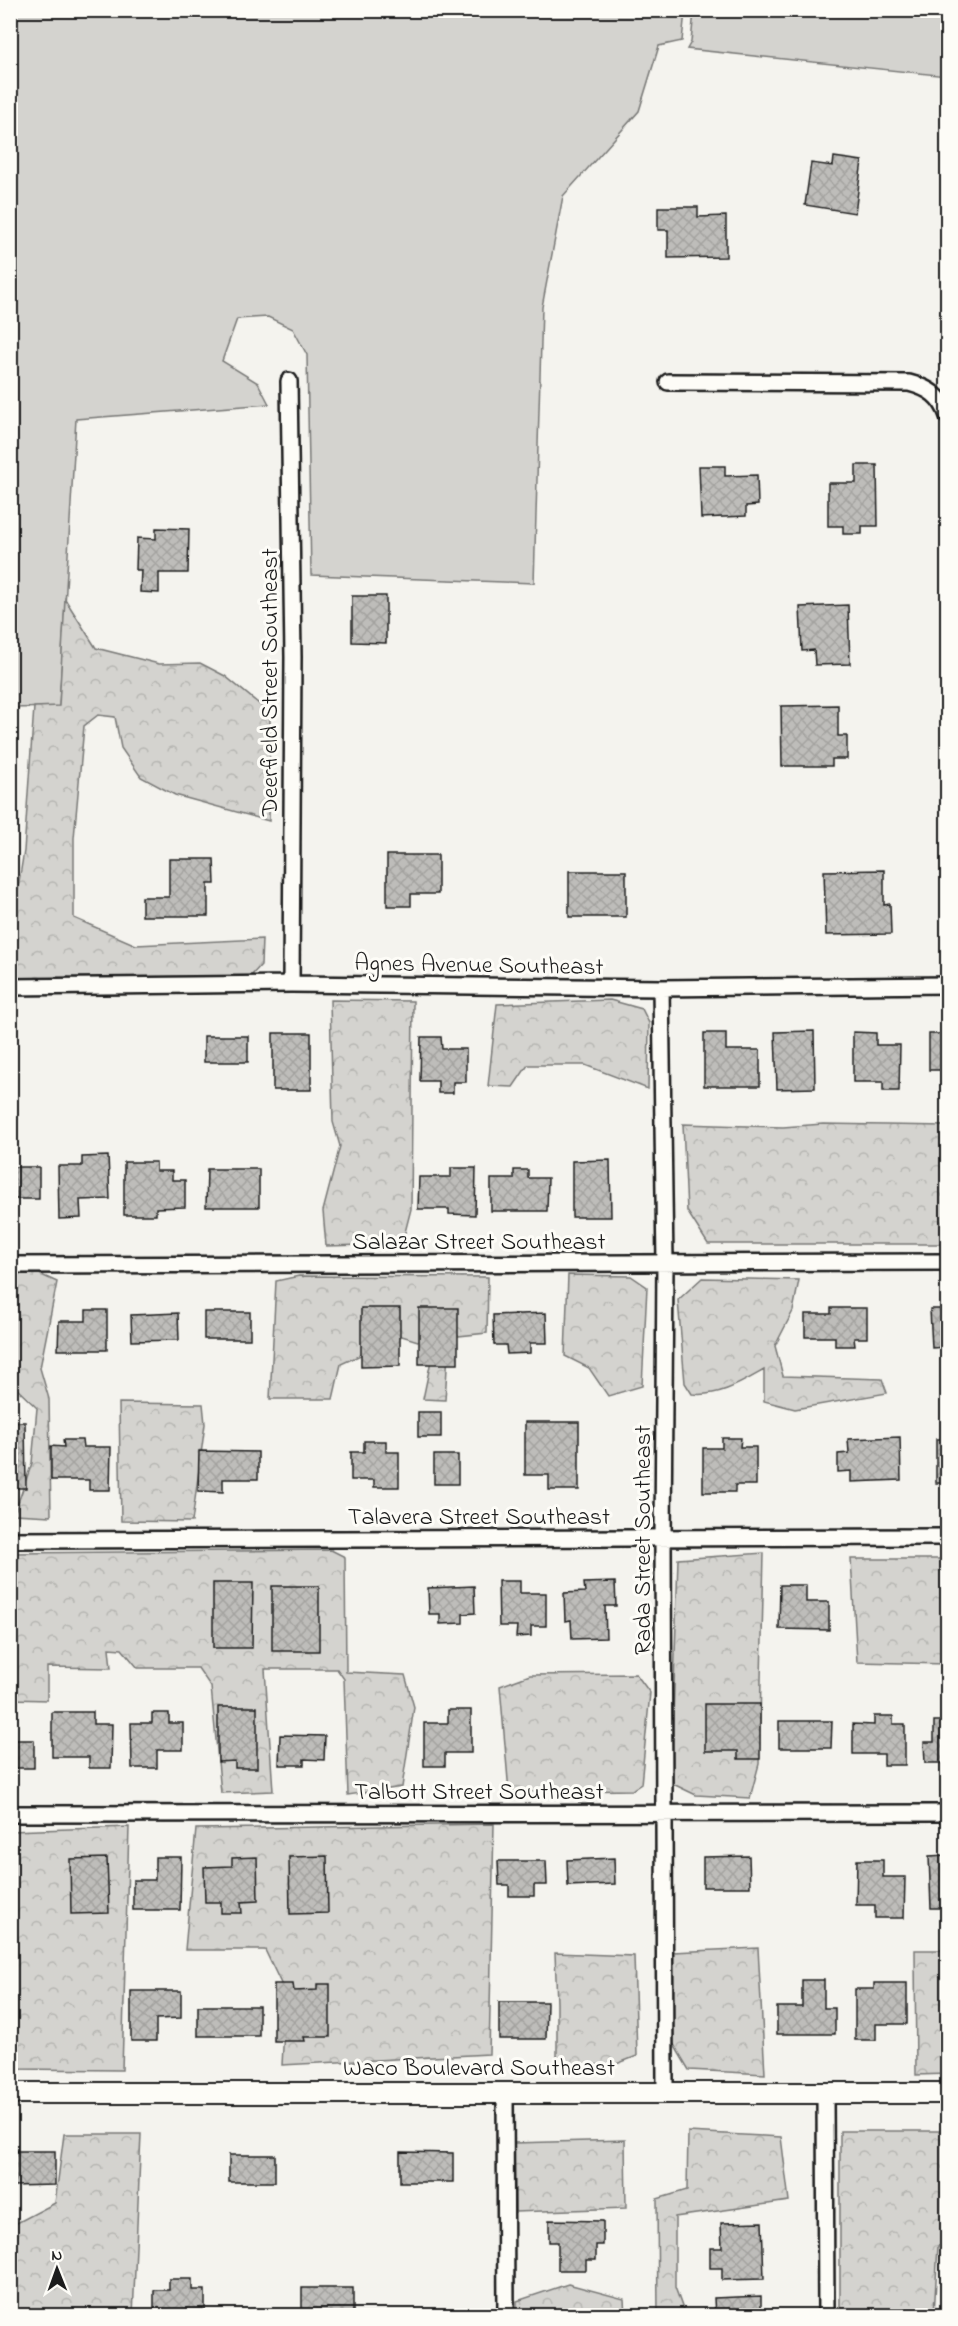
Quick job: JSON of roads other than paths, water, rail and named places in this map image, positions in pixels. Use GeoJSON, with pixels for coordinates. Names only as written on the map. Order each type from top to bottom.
{"type":"FeatureCollection","features":[{"type":"Feature","properties":{"kind":"street","name":"Deerfield Street Southeast"},"geometry":{"type":"LineString","coordinates":[[289,381],[293,657],[291,984]]}},
{"type":"Feature","properties":{"kind":"street"},"geometry":{"type":"LineString","coordinates":[[668,382],[909,383],[925,387],[939,398],[948,416]]}},
{"type":"Feature","properties":{"kind":"street","name":"Agnes Avenue Southeast"},"geometry":{"type":"LineString","coordinates":[[10,987],[291,984],[661,988],[948,985]]}},
{"type":"Feature","properties":{"kind":"street","name":"Rada Street Southeast"},"geometry":{"type":"LineString","coordinates":[[661,988],[665,1263],[663,1538],[665,2092]]}},
{"type":"Feature","properties":{"kind":"street","name":"Salazar Street Southeast"},"geometry":{"type":"LineString","coordinates":[[10,1264],[948,1262]]}},
{"type":"Feature","properties":{"kind":"street","name":"Talavera Street Southeast"},"geometry":{"type":"LineString","coordinates":[[10,1540],[948,1537]]}},
{"type":"Feature","properties":{"kind":"street","name":"Talbott Street Southeast"},"geometry":{"type":"LineString","coordinates":[[10,1814],[948,1813]]}},
{"type":"Feature","properties":{"kind":"street"},"geometry":{"type":"LineString","coordinates":[[505,2092],[506,2316]]}},
{"type":"Feature","properties":{"kind":"street"},"geometry":{"type":"LineString","coordinates":[[825,2092],[826,2316]]}},
{"type":"Feature","properties":{"kind":"street","name":"Waco Boulevard Southeast"},"geometry":{"type":"LineString","coordinates":[[10,2093],[948,2093]]}}]}
